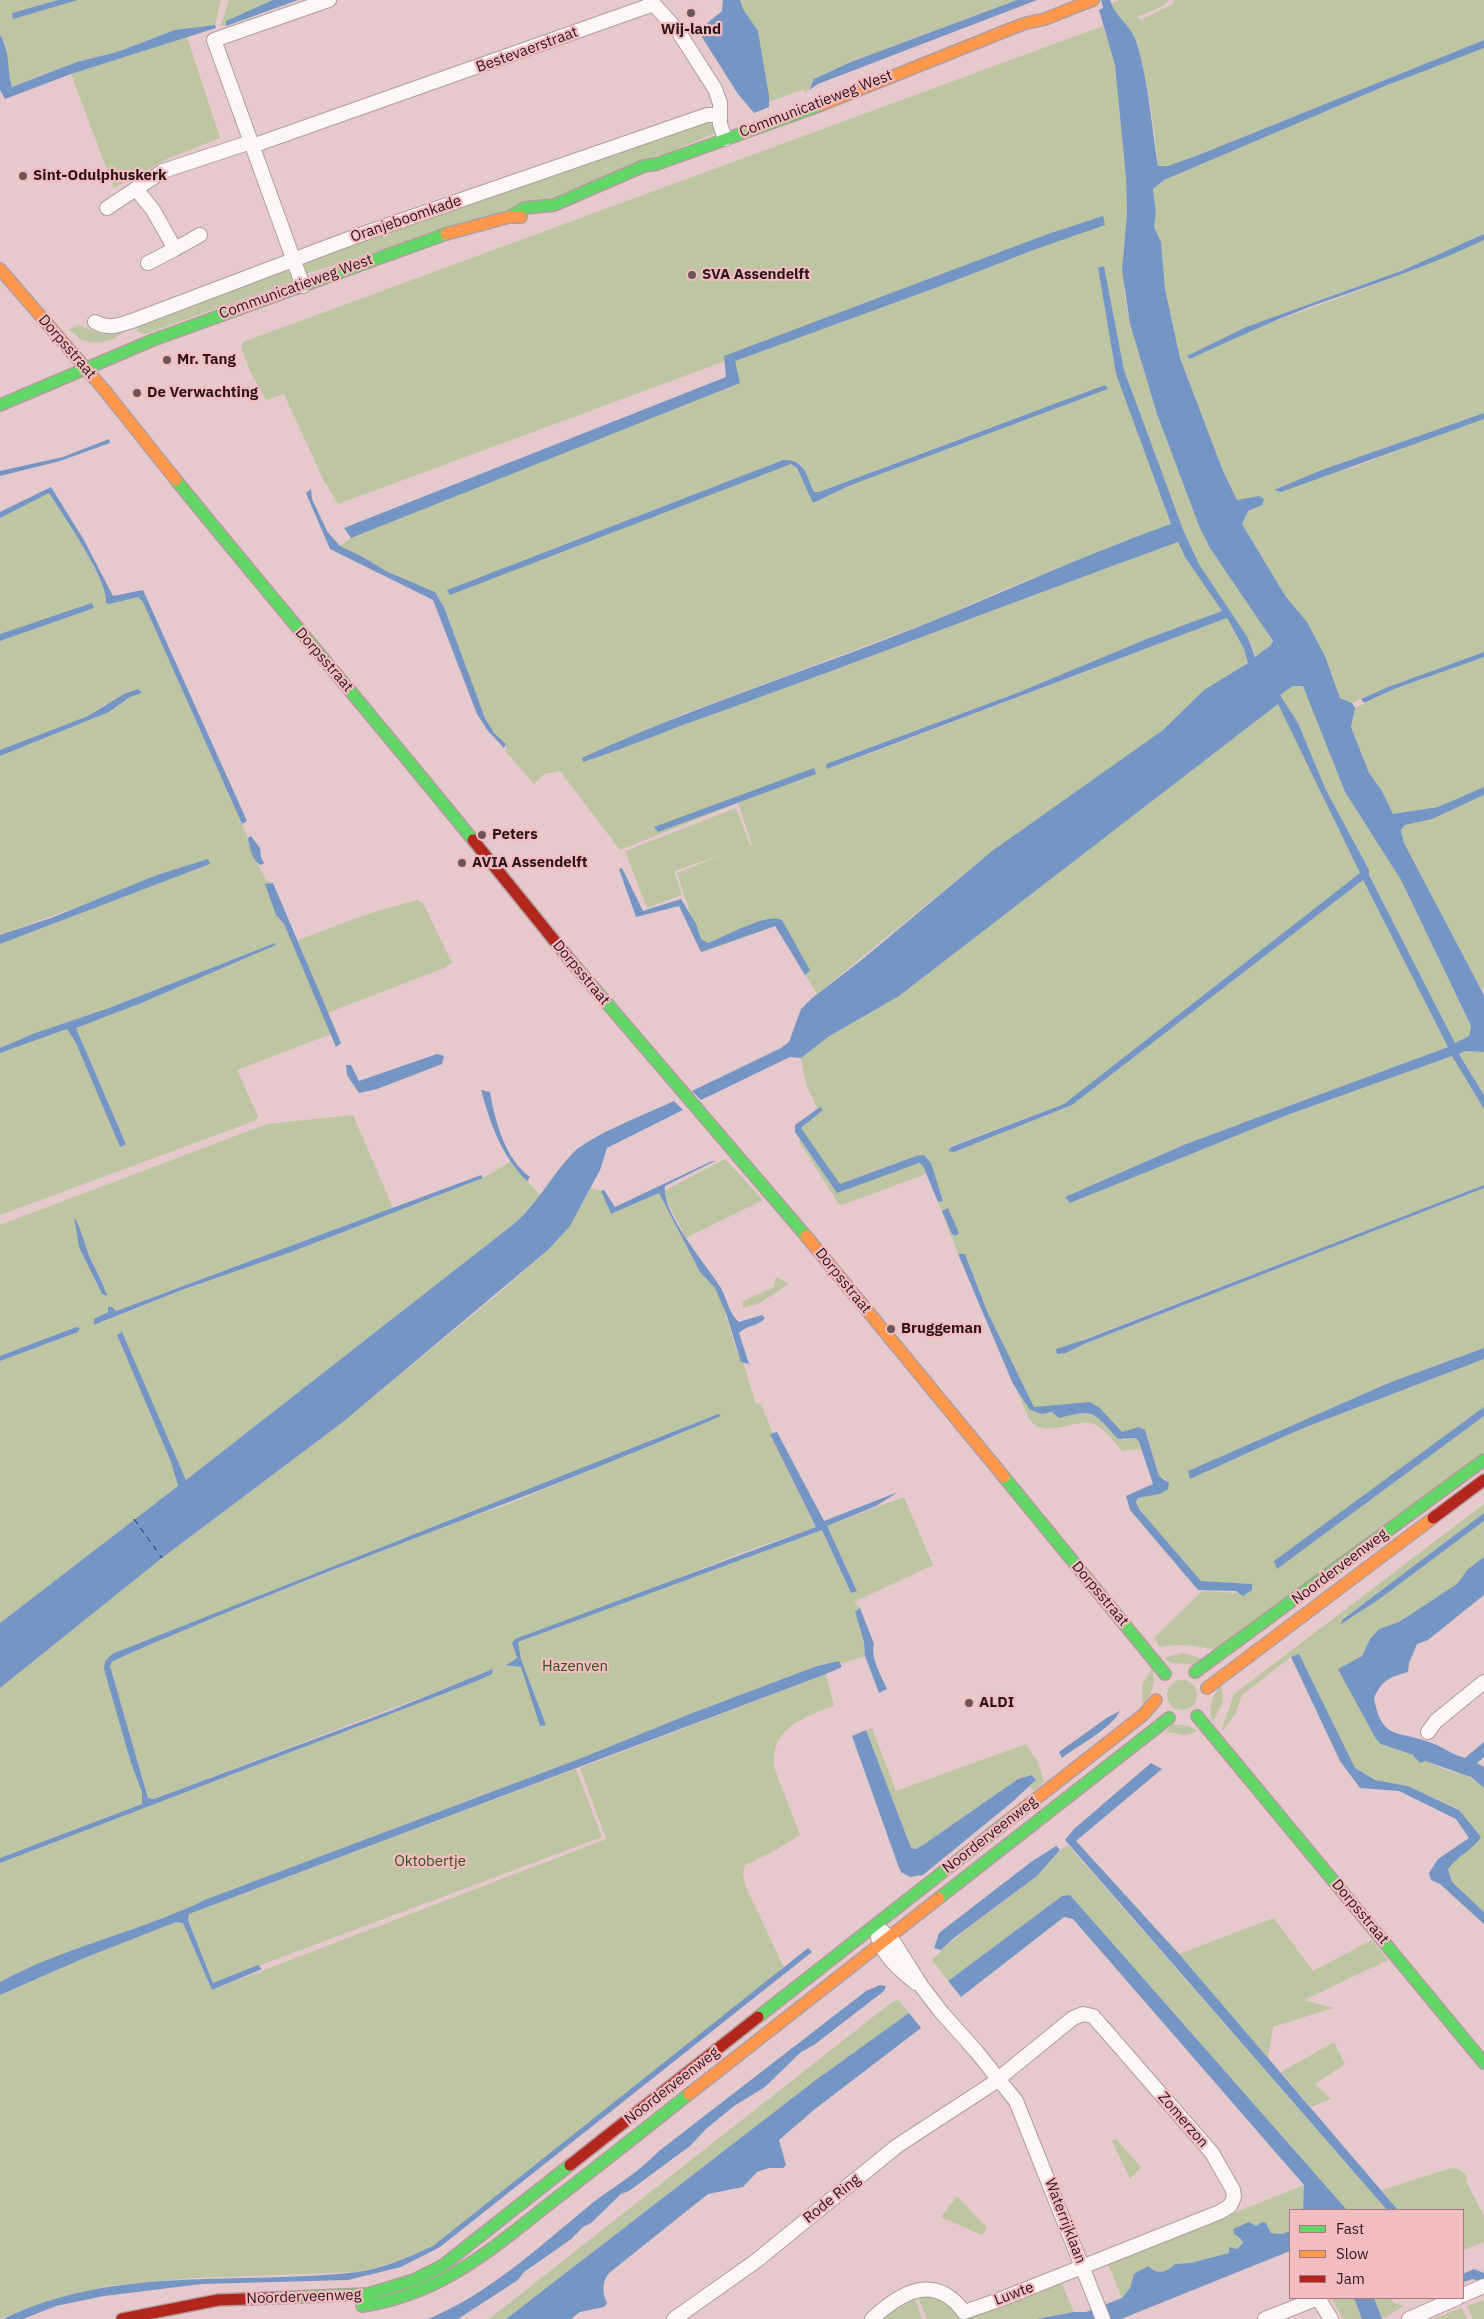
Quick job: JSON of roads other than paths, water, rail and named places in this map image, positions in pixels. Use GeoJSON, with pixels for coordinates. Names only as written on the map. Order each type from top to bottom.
{"type":"FeatureCollection","features":[{"type":"Feature","properties":{"kind":"street"},"geometry":{"type":"LineString","coordinates":[[303,286],[214,40],[328,0]]}},
{"type":"Feature","properties":{"kind":"street","name":"Communicatieweg West"},"geometry":{"type":"LineString","coordinates":[[0,405],[49,387],[146,342],[416,244],[509,217],[515,211],[533,206],[539,208],[554,205],[644,166],[657,164],[855,93],[865,87],[1023,24],[1045,20],[1093,0]]}},
{"type":"Feature","properties":{"kind":"street","name":"Bestevaerstraat"},"geometry":{"type":"LineString","coordinates":[[107,208],[163,171],[251,144],[652,2],[678,32],[713,86],[720,103],[720,124],[725,139]]}},
{"type":"Feature","properties":{"kind":"street","name":"Oranjeboomkade"},"geometry":{"type":"LineString","coordinates":[[95,322],[104,327],[113,327],[258,275],[294,259],[707,115],[720,115]]}},
{"type":"Feature","properties":{"kind":"street"},"geometry":{"type":"LineString","coordinates":[[136,189],[153,210],[175,249]]}},
{"type":"Feature","properties":{"kind":"street"},"geometry":{"type":"LineString","coordinates":[[148,263],[200,235]]}},
{"type":"Feature","properties":{"kind":"street","name":"Dorpsstraat"},"geometry":{"type":"LineString","coordinates":[[0,269],[106,392],[305,639],[367,710],[592,987],[766,1188],[1170,1679],[1202,1678],[1204,1703],[1484,2063]]}},
{"type":"Feature","properties":{"kind":"street","name":"Noorderveenweg"},"geometry":{"type":"LineString","coordinates":[[122,2319],[218,2300],[368,2294],[414,2280],[442,2266],[1143,1715],[1170,1679],[1218,1658],[1484,1460]]}},
{"type":"Feature","properties":{"kind":"street","name":"Noorderveenweg"},"geometry":{"type":"LineString","coordinates":[[354,2308],[396,2301],[431,2289],[474,2263],[885,1941],[1177,1720],[1204,1703],[1484,1480]]}},
{"type":"Feature","properties":{"kind":"street"},"geometry":{"type":"LineString","coordinates":[[1170,1679],[1158,1708],[1177,1720]]}},
{"type":"Feature","properties":{"kind":"street"},"geometry":{"type":"LineString","coordinates":[[1428,1732],[1436,1721],[1484,1682]]}},
{"type":"Feature","properties":{"kind":"street","name":"Waterrijklaan"},"geometry":{"type":"LineString","coordinates":[[875,1927],[885,1941],[892,1962],[926,1992],[956,2031],[967,2051],[995,2081],[1026,2123],[1103,2319]]}},
{"type":"Feature","properties":{"kind":"street","name":"Zomerzon"},"geometry":{"type":"LineString","coordinates":[[995,2081],[1073,2018],[1084,2014],[1093,2016],[1212,2153],[1233,2190],[1234,2197],[1230,2206],[1220,2212],[1082,2268]]}},
{"type":"Feature","properties":{"kind":"street","name":"Rode Ring"},"geometry":{"type":"LineString","coordinates":[[674,2319],[756,2261],[897,2146],[995,2081]]}},
{"type":"Feature","properties":{"kind":"street","name":"Luwte"},"geometry":{"type":"LineString","coordinates":[[872,2319],[893,2302],[918,2289],[928,2288],[945,2293],[952,2297],[964,2312],[1082,2268]]}},
{"type":"Feature","properties":{"kind":"street"},"geometry":{"type":"LineString","coordinates":[[1464,2295],[1484,2286]]}},
{"type":"Feature","properties":{"kind":"street"},"geometry":{"type":"LineString","coordinates":[[1265,2319],[1315,2299]]}},
{"type":"Feature","properties":{"kind":"street"},"geometry":{"type":"LineString","coordinates":[[1319,2299],[1331,2319]]}},
{"type":"Feature","properties":{"kind":"street"},"geometry":{"type":"LineString","coordinates":[[1409,2319],[1455,2299]]}},
{"type":"Feature","properties":{"kind":"street","name":"Noorderveenweg"},"geometry":{"type":"LineString","coordinates":[[157,2319],[219,2310],[285,2310]]}},
{"type":"Feature","properties":{"kind":"water"},"geometry":{"type":"Polygon","coordinates":[[[58,0],[78,0],[13,19],[12,13],[58,0]]]}},
{"type":"Feature","properties":{"kind":"water"},"geometry":{"type":"Polygon","coordinates":[[[273,0],[298,0],[226,26],[226,21],[273,0]]]}},
{"type":"Feature","properties":{"kind":"water"},"geometry":{"type":"Polygon","coordinates":[[[723,0],[740,0],[743,9],[758,31],[769,96],[769,107],[754,113],[738,94],[700,34],[700,29],[722,11],[723,0]]]}},
{"type":"Feature","properties":{"kind":"water"},"geometry":{"type":"Polygon","coordinates":[[[1017,0],[1037,0],[818,84],[809,90],[814,79],[851,62],[1017,0]]]}},
{"type":"Feature","properties":{"kind":"water"},"geometry":{"type":"Polygon","coordinates":[[[1101,0],[1110,0],[1115,11],[1136,41],[1147,87],[1158,166],[1168,166],[1201,154],[1484,40],[1484,48],[1385,86],[1164,180],[1153,189],[1156,213],[1154,227],[1161,242],[1165,289],[1180,358],[1223,471],[1237,500],[1259,496],[1264,499],[1262,505],[1248,511],[1242,524],[1286,597],[1307,622],[1325,656],[1340,698],[1352,703],[1355,708],[1351,727],[1369,773],[1382,791],[1393,814],[1438,807],[1484,787],[1484,795],[1432,819],[1405,825],[1401,830],[1404,843],[1484,995],[1484,1052],[1465,1051],[1459,1054],[1484,1095],[1484,1109],[1452,1056],[1290,1114],[1070,1203],[1065,1197],[1186,1144],[1448,1047],[1363,880],[1072,1105],[954,1152],[948,1151],[951,1147],[1064,1104],[1360,873],[1278,704],[899,996],[828,1037],[801,1058],[790,1057],[701,1100],[692,1091],[781,1048],[789,1042],[801,1009],[811,999],[864,958],[992,851],[1163,730],[1204,690],[1248,663],[1244,649],[1227,618],[827,769],[826,764],[1017,693],[1149,638],[1222,611],[1185,557],[1178,542],[616,751],[583,762],[582,758],[670,720],[895,636],[1171,524],[1116,374],[1098,268],[1104,266],[1124,370],[1184,532],[1199,564],[1248,638],[1255,657],[1271,645],[1273,641],[1210,548],[1199,526],[1157,414],[1130,324],[1122,270],[1127,212],[1126,178],[1115,65],[1099,10],[1103,8],[1101,0]],[[1293,686],[1280,695],[1298,723],[1326,790],[1369,870],[1369,875],[1455,1043],[1469,1036],[1471,1026],[1401,880],[1345,792],[1303,686],[1293,686]]]}},
{"type":"Feature","properties":{"kind":"water"},"geometry":{"type":"Polygon","coordinates":[[[215,25],[216,28],[71,74],[5,99],[0,90],[0,35],[7,54],[12,87],[77,62],[117,52],[175,30],[215,25]]]}},
{"type":"Feature","properties":{"kind":"water"},"geometry":{"type":"Polygon","coordinates":[[[1103,216],[1105,225],[735,361],[740,383],[351,538],[344,528],[726,377],[724,356],[1048,234],[1103,216]]]}},
{"type":"Feature","properties":{"kind":"water"},"geometry":{"type":"Polygon","coordinates":[[[1484,234],[1484,240],[1441,259],[1309,307],[1190,359],[1187,356],[1246,327],[1401,271],[1484,234]]]}},
{"type":"Feature","properties":{"kind":"water"},"geometry":{"type":"Polygon","coordinates":[[[1105,385],[1108,389],[851,485],[813,503],[797,468],[791,464],[450,595],[447,590],[783,460],[790,460],[800,465],[804,469],[814,492],[819,492],[1105,385]]]}},
{"type":"Feature","properties":{"kind":"water"},"geometry":{"type":"Polygon","coordinates":[[[1484,413],[1484,419],[1281,492],[1274,490],[1319,471],[1484,413]]]}},
{"type":"Feature","properties":{"kind":"water"},"geometry":{"type":"Polygon","coordinates":[[[109,439],[110,443],[60,461],[0,476],[0,471],[63,457],[109,439]]]}},
{"type":"Feature","properties":{"kind":"water"},"geometry":{"type":"Polygon","coordinates":[[[51,487],[84,540],[113,596],[143,590],[247,821],[242,824],[143,602],[138,597],[109,604],[106,603],[105,593],[93,564],[49,493],[0,518],[0,512],[51,487]]]}},
{"type":"Feature","properties":{"kind":"water"},"geometry":{"type":"Polygon","coordinates":[[[311,489],[312,499],[327,531],[340,546],[388,572],[435,592],[444,607],[485,718],[494,733],[506,744],[504,748],[488,731],[477,714],[433,600],[330,549],[306,493],[311,489]]]}},
{"type":"Feature","properties":{"kind":"water"},"geometry":{"type":"Polygon","coordinates":[[[92,603],[94,608],[0,641],[0,634],[92,603]]]}},
{"type":"Feature","properties":{"kind":"water"},"geometry":{"type":"Polygon","coordinates":[[[1484,652],[1484,657],[1394,689],[1364,703],[1361,699],[1388,687],[1484,652]]]}},
{"type":"Feature","properties":{"kind":"water"},"geometry":{"type":"Polygon","coordinates":[[[138,689],[142,693],[130,697],[109,712],[0,756],[0,750],[88,716],[124,694],[138,689]]]}},
{"type":"Feature","properties":{"kind":"water"},"geometry":{"type":"Polygon","coordinates":[[[814,768],[816,774],[658,832],[654,827],[814,768]]]}},
{"type":"Feature","properties":{"kind":"water"},"geometry":{"type":"Polygon","coordinates":[[[251,836],[260,848],[264,863],[261,865],[256,861],[250,850],[248,838],[251,836]]]}},
{"type":"Feature","properties":{"kind":"water"},"geometry":{"type":"Polygon","coordinates":[[[208,859],[210,864],[0,944],[0,935],[51,918],[157,875],[208,859]]]}},
{"type":"Feature","properties":{"kind":"water"},"geometry":{"type":"Polygon","coordinates":[[[622,868],[643,911],[681,899],[696,924],[701,939],[708,943],[757,922],[775,918],[782,920],[810,970],[805,975],[775,926],[701,952],[679,906],[636,917],[619,869],[622,868]]]}},
{"type":"Feature","properties":{"kind":"water"},"geometry":{"type":"Polygon","coordinates":[[[273,883],[341,1043],[336,1047],[284,924],[276,915],[265,884],[273,883]]]}},
{"type":"Feature","properties":{"kind":"water"},"geometry":{"type":"Polygon","coordinates":[[[275,943],[276,945],[139,1004],[76,1028],[126,1144],[120,1147],[76,1043],[67,1029],[0,1053],[0,1048],[35,1033],[109,1008],[275,943]]]}},
{"type":"Feature","properties":{"kind":"water"},"geometry":{"type":"Polygon","coordinates":[[[437,1054],[444,1056],[442,1064],[377,1089],[359,1093],[347,1075],[346,1065],[351,1065],[359,1081],[437,1054]]]}},
{"type":"Feature","properties":{"kind":"water"},"geometry":{"type":"Polygon","coordinates":[[[481,1090],[490,1092],[502,1139],[514,1160],[530,1177],[527,1181],[518,1172],[498,1139],[488,1115],[481,1090]]]}},
{"type":"Feature","properties":{"kind":"water"},"geometry":{"type":"Polygon","coordinates":[[[674,1101],[683,1110],[607,1148],[600,1170],[570,1226],[548,1250],[343,1422],[162,1558],[0,1688],[0,1623],[178,1486],[171,1462],[117,1335],[122,1332],[186,1480],[515,1223],[524,1215],[566,1161],[583,1145],[607,1131],[674,1101]]]}},
{"type":"Feature","properties":{"kind":"water"},"geometry":{"type":"Polygon","coordinates":[[[820,1107],[823,1110],[801,1128],[840,1184],[916,1156],[924,1155],[931,1163],[943,1201],[938,1202],[923,1166],[919,1163],[837,1193],[795,1132],[795,1125],[820,1107]]]}},
{"type":"Feature","properties":{"kind":"water"},"geometry":{"type":"Polygon","coordinates":[[[715,1161],[665,1186],[666,1197],[677,1224],[721,1288],[730,1311],[736,1319],[739,1322],[762,1315],[765,1318],[760,1323],[745,1328],[739,1333],[749,1364],[741,1362],[727,1316],[715,1288],[700,1272],[659,1193],[611,1214],[601,1191],[604,1190],[615,1207],[715,1161]]]}},
{"type":"Feature","properties":{"kind":"water"},"geometry":{"type":"Polygon","coordinates":[[[481,1175],[483,1178],[294,1251],[179,1291],[94,1325],[94,1319],[108,1312],[108,1307],[112,1307],[116,1311],[481,1175]]]}},
{"type":"Feature","properties":{"kind":"water"},"geometry":{"type":"Polygon","coordinates":[[[1484,1185],[1484,1188],[1084,1344],[1066,1353],[1057,1354],[1056,1349],[1084,1340],[1484,1185]]]}},
{"type":"Feature","properties":{"kind":"water"},"geometry":{"type":"Polygon","coordinates":[[[948,1208],[959,1233],[956,1236],[952,1234],[942,1211],[948,1208]]]}},
{"type":"Feature","properties":{"kind":"water"},"geometry":{"type":"Polygon","coordinates":[[[74,1217],[107,1296],[102,1294],[79,1247],[74,1217]]]}},
{"type":"Feature","properties":{"kind":"water"},"geometry":{"type":"Polygon","coordinates":[[[958,1254],[965,1254],[987,1311],[1034,1407],[1090,1402],[1100,1408],[1122,1432],[1139,1427],[1145,1430],[1159,1476],[1169,1483],[1168,1489],[1160,1494],[1138,1498],[1136,1502],[1139,1509],[1201,1581],[1252,1584],[1252,1590],[1243,1596],[1236,1591],[1198,1590],[1130,1510],[1126,1496],[1153,1484],[1136,1438],[1118,1439],[1099,1418],[1088,1413],[1059,1418],[1052,1412],[1042,1414],[1030,1410],[1013,1384],[958,1254]]]}},
{"type":"Feature","properties":{"kind":"water"},"geometry":{"type":"Polygon","coordinates":[[[76,1327],[80,1328],[78,1332],[0,1361],[0,1356],[76,1327]]]}},
{"type":"Feature","properties":{"kind":"water"},"geometry":{"type":"Polygon","coordinates":[[[1484,1348],[1484,1359],[1301,1429],[1190,1479],[1188,1471],[1391,1382],[1484,1348]]]}},
{"type":"Feature","properties":{"kind":"water"},"geometry":{"type":"Polygon","coordinates":[[[1484,1407],[1484,1416],[1277,1569],[1274,1561],[1484,1407]]]}},
{"type":"Feature","properties":{"kind":"water"},"geometry":{"type":"Polygon","coordinates":[[[718,1414],[721,1416],[645,1448],[264,1597],[113,1661],[110,1666],[148,1798],[154,1799],[390,1711],[493,1669],[492,1674],[477,1681],[0,1863],[0,1858],[142,1804],[142,1792],[131,1763],[104,1669],[105,1661],[112,1654],[718,1414]]]}},
{"type":"Feature","properties":{"kind":"water"},"geometry":{"type":"Polygon","coordinates":[[[777,1432],[824,1521],[898,1492],[876,1506],[827,1526],[857,1591],[851,1593],[822,1530],[518,1642],[521,1659],[546,1725],[540,1726],[521,1667],[506,1665],[517,1658],[512,1643],[515,1639],[816,1527],[770,1434],[777,1432]]]}},
{"type":"Feature","properties":{"kind":"water"},"geometry":{"type":"Polygon","coordinates":[[[1484,1513],[1484,1521],[1378,1600],[1341,1624],[1342,1620],[1484,1513]]]}},
{"type":"Feature","properties":{"kind":"water"},"geometry":{"type":"Polygon","coordinates":[[[1484,1557],[1484,1595],[1428,1640],[1417,1644],[1409,1663],[1408,1672],[1387,1680],[1380,1687],[1374,1698],[1381,1721],[1392,1732],[1418,1738],[1465,1758],[1484,1742],[1484,1757],[1477,1763],[1484,1767],[1484,1788],[1471,1777],[1425,1761],[1420,1763],[1413,1755],[1381,1744],[1376,1739],[1338,1669],[1362,1656],[1370,1639],[1379,1629],[1399,1622],[1457,1584],[1468,1569],[1484,1557]]]}},
{"type":"Feature","properties":{"kind":"water"},"geometry":{"type":"Polygon","coordinates":[[[860,1608],[874,1644],[875,1661],[887,1689],[879,1693],[865,1656],[864,1642],[855,1612],[860,1608]]]}},
{"type":"Feature","properties":{"kind":"water"},"geometry":{"type":"Polygon","coordinates":[[[1299,1654],[1355,1768],[1375,1780],[1408,1786],[1459,1810],[1481,1837],[1474,1846],[1448,1869],[1452,1882],[1484,1912],[1484,1924],[1440,1884],[1431,1880],[1429,1873],[1438,1859],[1469,1838],[1456,1819],[1399,1791],[1360,1788],[1340,1761],[1291,1657],[1299,1654]]]}},
{"type":"Feature","properties":{"kind":"water"},"geometry":{"type":"Polygon","coordinates":[[[839,1661],[842,1667],[826,1674],[189,1914],[188,1920],[213,1983],[258,1965],[262,1969],[212,1990],[183,1923],[176,1922],[82,1959],[0,1995],[0,1982],[51,1958],[156,1921],[207,1899],[579,1759],[695,1712],[817,1666],[839,1661]]]}},
{"type":"Feature","properties":{"kind":"water"},"geometry":{"type":"Polygon","coordinates":[[[1120,1711],[1110,1724],[1062,1758],[1059,1752],[1108,1717],[1120,1711]]]}},
{"type":"Feature","properties":{"kind":"water"},"geometry":{"type":"Polygon","coordinates":[[[866,1730],[911,1848],[916,1849],[923,1845],[1018,1779],[1032,1775],[1036,1780],[1011,1803],[923,1875],[910,1877],[901,1872],[898,1865],[852,1736],[866,1730]]]}},
{"type":"Feature","properties":{"kind":"water"},"geometry":{"type":"Polygon","coordinates":[[[1151,1763],[1162,1769],[1076,1841],[1179,1954],[1397,2209],[1386,2209],[1065,1840],[1074,1829],[1151,1763]]]}},
{"type":"Feature","properties":{"kind":"water"},"geometry":{"type":"Polygon","coordinates":[[[1056,1846],[1060,1850],[1037,1876],[954,1938],[941,1950],[934,1948],[939,1933],[1031,1862],[1056,1846]]]}},
{"type":"Feature","properties":{"kind":"water"},"geometry":{"type":"Polygon","coordinates":[[[1070,1895],[1346,2209],[1303,2209],[1304,2185],[1073,1919],[1064,1917],[961,1997],[948,1981],[1062,1896],[1070,1895]]]}},
{"type":"Feature","properties":{"kind":"water"},"geometry":{"type":"Polygon","coordinates":[[[808,1948],[812,1952],[440,2247],[401,2267],[348,2280],[202,2284],[104,2296],[56,2306],[23,2319],[3,2319],[46,2302],[90,2290],[178,2280],[313,2276],[358,2272],[387,2265],[433,2246],[808,1948]]]}},
{"type":"Feature","properties":{"kind":"water"},"geometry":{"type":"Polygon","coordinates":[[[880,1985],[886,1986],[884,1991],[814,2045],[801,2052],[765,2087],[734,2106],[706,2129],[690,2146],[629,2191],[621,2194],[591,2223],[524,2272],[518,2280],[458,2319],[428,2319],[450,2309],[493,2283],[595,2201],[866,1991],[880,1985]]]}},
{"type":"Feature","properties":{"kind":"water"},"geometry":{"type":"Polygon","coordinates":[[[909,2013],[921,2028],[815,2109],[779,2140],[786,2165],[783,2168],[769,2168],[757,2172],[743,2187],[708,2194],[609,2273],[604,2284],[604,2295],[607,2303],[604,2307],[580,2312],[571,2319],[506,2319],[817,2079],[909,2013]]]}},
{"type":"Feature","properties":{"kind":"water"},"geometry":{"type":"Polygon","coordinates":[[[1249,2222],[1256,2226],[1262,2222],[1266,2223],[1271,2233],[1282,2234],[1289,2231],[1289,2251],[1121,2319],[1037,2319],[1074,2312],[1086,2312],[1122,2298],[1130,2288],[1134,2274],[1148,2266],[1155,2271],[1162,2272],[1175,2264],[1190,2263],[1229,2253],[1229,2247],[1237,2249],[1243,2243],[1234,2234],[1233,2229],[1249,2222]]]}},
{"type":"Feature","properties":{"kind":"water"},"geometry":{"type":"Polygon","coordinates":[[[1474,2269],[1484,2273],[1484,2294],[1478,2281],[1473,2279],[1464,2282],[1464,2274],[1474,2269]]]}},
{"type":"Feature","properties":{"kind":"water"},"geometry":{"type":"Polygon","coordinates":[[[1354,2299],[1374,2299],[1382,2319],[1362,2319],[1354,2299]]]}},
{"type":"Feature","properties":{"kind":"place","name":"Wij-land"},"geometry":{"type":"Point","coordinates":[691,13]}},
{"type":"Feature","properties":{"kind":"place","name":"Sint-Odulphuskerk"},"geometry":{"type":"Point","coordinates":[23,176]}},
{"type":"Feature","properties":{"kind":"place","name":"SVA Assendelft"},"geometry":{"type":"Point","coordinates":[692,275]}},
{"type":"Feature","properties":{"kind":"place","name":"Mr. Tang"},"geometry":{"type":"Point","coordinates":[167,360]}},
{"type":"Feature","properties":{"kind":"place","name":"De Verwachting"},"geometry":{"type":"Point","coordinates":[137,393]}},
{"type":"Feature","properties":{"kind":"place","name":"Peters"},"geometry":{"type":"Point","coordinates":[482,835]}},
{"type":"Feature","properties":{"kind":"place","name":"AVIA Assendelft"},"geometry":{"type":"Point","coordinates":[462,863]}},
{"type":"Feature","properties":{"kind":"place","name":"Bruggeman"},"geometry":{"type":"Point","coordinates":[891,1329]}},
{"type":"Feature","properties":{"kind":"place","name":"ALDI"},"geometry":{"type":"Point","coordinates":[969,1703]}},
{"type":"Feature","properties":{"kind":"park label","name":"Hazenven"},"geometry":{"type":"Point","coordinates":[575,1667]}},
{"type":"Feature","properties":{"kind":"park label","name":"Oktobertje"},"geometry":{"type":"Point","coordinates":[430,1862]}}]}
